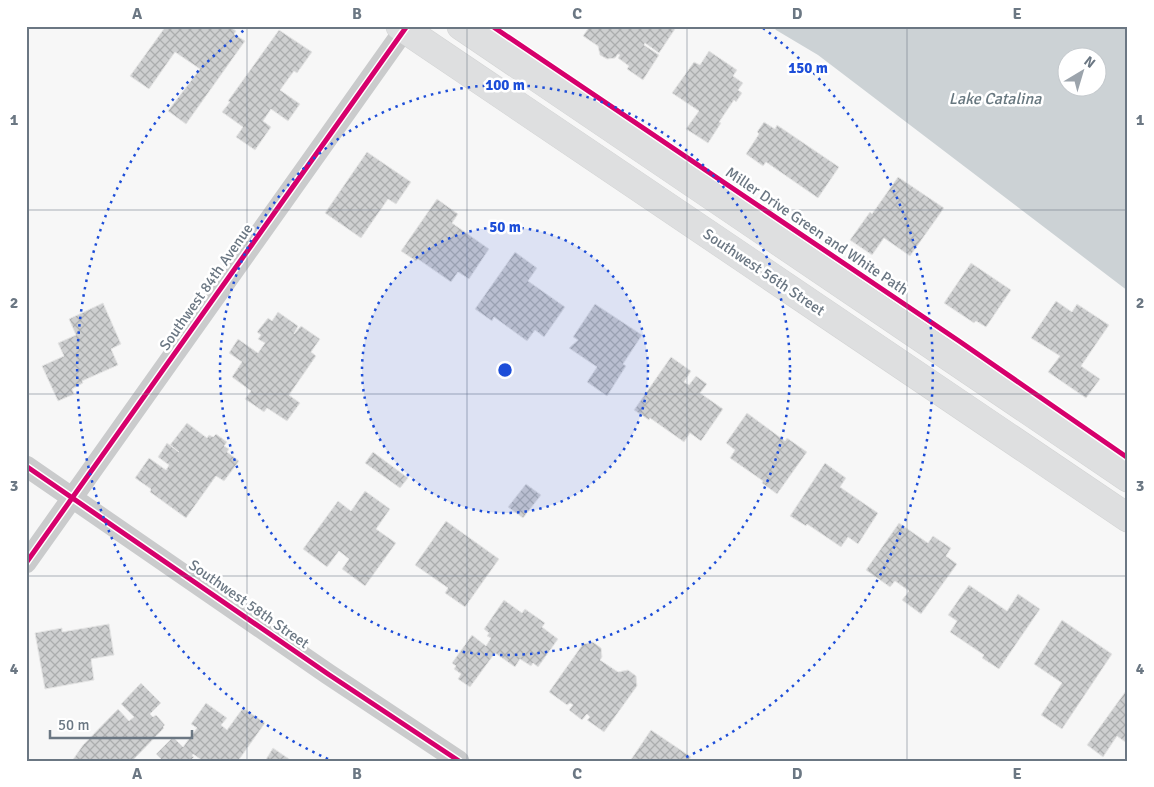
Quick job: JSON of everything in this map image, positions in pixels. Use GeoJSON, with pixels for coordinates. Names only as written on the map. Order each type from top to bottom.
{"type":"FeatureCollection","features":[{"type":"Feature","properties":{"kind":"main road"},"geometry":{"type":"LineString","coordinates":[[461,26],[1128,478]]}},
{"type":"Feature","properties":{"kind":"main road","name":"Southwest 56th Street"},"geometry":{"type":"LineString","coordinates":[[404,27],[1128,518]]}},
{"type":"Feature","properties":{"kind":"main road"},"geometry":{"type":"LineString","coordinates":[[924,381],[944,354]]}},
{"type":"Feature","properties":{"kind":"street","name":"Southwest 84th Avenue"},"geometry":{"type":"LineString","coordinates":[[26,563],[404,27]]}},
{"type":"Feature","properties":{"kind":"street","name":"Southwest 58th Street"},"geometry":{"type":"LineString","coordinates":[[26,466],[328,674],[459,761]]}},
{"type":"Feature","properties":{"kind":"water","name":"Lake Catalina"},"geometry":{"type":"Polygon","coordinates":[[[773,26],[1128,26],[1128,291],[818,55],[776,30],[773,26]]]}},
{"type":"Feature","properties":{"kind":"building"},"geometry":{"type":"Polygon","coordinates":[[[166,26],[229,26],[236,31],[234,34],[245,41],[186,124],[168,111],[200,69],[175,52],[149,89],[130,76],[166,26]]]}},
{"type":"Feature","properties":{"kind":"building"},"geometry":{"type":"Polygon","coordinates":[[[590,26],[677,26],[659,53],[645,43],[644,45],[659,55],[643,80],[627,69],[629,66],[618,58],[620,55],[618,54],[615,58],[607,59],[600,55],[598,46],[583,36],[590,26]]]}},
{"type":"Feature","properties":{"kind":"building"},"geometry":{"type":"Polygon","coordinates":[[[279,30],[312,52],[297,73],[294,71],[280,90],[300,104],[288,121],[271,109],[263,121],[271,127],[255,150],[236,137],[243,127],[222,112],[279,30]]]}},
{"type":"Feature","properties":{"kind":"building"},"geometry":{"type":"Polygon","coordinates":[[[709,51],[737,70],[733,76],[743,83],[738,90],[742,93],[736,102],[734,100],[719,122],[721,123],[708,143],[686,129],[699,111],[672,93],[694,62],[700,65],[709,51]]]}},
{"type":"Feature","properties":{"kind":"building"},"geometry":{"type":"Polygon","coordinates":[[[764,122],[775,129],[777,125],[839,167],[818,198],[766,162],[763,166],[746,154],[759,134],[757,132],[764,122]]]}},
{"type":"Feature","properties":{"kind":"building"},"geometry":{"type":"Polygon","coordinates":[[[367,152],[411,182],[396,204],[388,199],[361,238],[325,213],[367,152]]]}},
{"type":"Feature","properties":{"kind":"building"},"geometry":{"type":"Polygon","coordinates":[[[898,177],[944,208],[910,256],[884,238],[872,255],[850,240],[870,212],[872,214],[898,177]]]}},
{"type":"Feature","properties":{"kind":"building"},"geometry":{"type":"Polygon","coordinates":[[[437,199],[458,214],[452,223],[489,249],[469,279],[458,272],[451,282],[418,259],[416,261],[401,251],[437,199]]]}},
{"type":"Feature","properties":{"kind":"building"},"geometry":{"type":"Polygon","coordinates":[[[515,252],[537,268],[528,281],[565,307],[544,337],[535,330],[527,341],[494,317],[492,321],[475,309],[515,252]]]}},
{"type":"Feature","properties":{"kind":"building"},"geometry":{"type":"Polygon","coordinates":[[[971,263],[1011,290],[986,327],[976,321],[974,323],[944,303],[971,263]]]}},
{"type":"Feature","properties":{"kind":"building"},"geometry":{"type":"Polygon","coordinates":[[[1056,301],[1072,312],[1077,304],[1109,325],[1081,366],[1100,379],[1086,398],[1048,372],[1060,356],[1031,338],[1056,301]]]}},
{"type":"Feature","properties":{"kind":"building"},"geometry":{"type":"Polygon","coordinates":[[[103,303],[121,344],[111,349],[118,365],[82,381],[83,383],[72,389],[74,394],[58,401],[42,366],[64,356],[58,343],[76,335],[69,319],[103,303]]]}},
{"type":"Feature","properties":{"kind":"building"},"geometry":{"type":"Polygon","coordinates":[[[595,304],[642,335],[623,364],[626,366],[607,396],[587,382],[597,367],[569,348],[578,340],[573,337],[595,304]]]}},
{"type":"Feature","properties":{"kind":"building"},"geometry":{"type":"Polygon","coordinates":[[[278,312],[298,326],[294,334],[301,326],[320,339],[311,352],[316,356],[289,395],[300,403],[287,421],[267,408],[264,412],[245,399],[251,391],[232,377],[242,362],[229,353],[238,339],[258,353],[265,343],[258,339],[261,335],[257,332],[268,318],[272,321],[278,312]]]}},
{"type":"Feature","properties":{"kind":"building"},"geometry":{"type":"Polygon","coordinates":[[[671,357],[691,371],[684,382],[689,385],[696,376],[707,384],[700,393],[723,409],[701,441],[690,433],[684,442],[650,418],[649,420],[634,410],[671,357]]]}},
{"type":"Feature","properties":{"kind":"building"},"geometry":{"type":"Polygon","coordinates":[[[747,413],[785,441],[787,438],[807,452],[777,494],[762,483],[763,481],[730,458],[735,450],[726,443],[747,413]]]}},
{"type":"Feature","properties":{"kind":"building"},"geometry":{"type":"Polygon","coordinates":[[[187,423],[207,438],[209,435],[213,437],[216,434],[227,442],[224,446],[229,449],[227,452],[239,461],[224,481],[216,476],[186,518],[150,492],[151,489],[135,478],[149,458],[166,470],[169,465],[158,457],[167,443],[179,452],[170,445],[187,423]]]}},
{"type":"Feature","properties":{"kind":"building"},"geometry":{"type":"Polygon","coordinates":[[[373,452],[408,478],[400,488],[365,463],[373,452]]]}},
{"type":"Feature","properties":{"kind":"building"},"geometry":{"type":"Polygon","coordinates":[[[825,463],[846,478],[840,487],[878,513],[858,544],[848,537],[841,547],[807,524],[806,526],[790,516],[825,463]]]}},
{"type":"Feature","properties":{"kind":"building"},"geometry":{"type":"Polygon","coordinates":[[[526,484],[541,495],[523,518],[508,507],[526,484]]]}},
{"type":"Feature","properties":{"kind":"building"},"geometry":{"type":"Polygon","coordinates":[[[365,491],[390,509],[376,529],[396,543],[365,586],[342,569],[349,559],[339,551],[327,567],[303,549],[338,501],[351,511],[365,491]]]}},
{"type":"Feature","properties":{"kind":"building"},"geometry":{"type":"Polygon","coordinates":[[[446,521],[499,559],[465,607],[445,593],[448,588],[415,565],[446,521]]]}},
{"type":"Feature","properties":{"kind":"building"},"geometry":{"type":"Polygon","coordinates":[[[899,523],[928,543],[933,536],[951,548],[946,556],[957,564],[921,614],[902,600],[909,591],[895,581],[890,587],[866,570],[899,523]]]}},
{"type":"Feature","properties":{"kind":"building"},"geometry":{"type":"Polygon","coordinates":[[[969,585],[1007,611],[1018,594],[1040,609],[999,669],[982,658],[984,655],[950,632],[957,621],[948,615],[969,585]]]}},
{"type":"Feature","properties":{"kind":"building"},"geometry":{"type":"Polygon","coordinates":[[[504,600],[522,613],[525,609],[545,623],[542,627],[558,639],[538,667],[533,663],[531,666],[520,659],[515,667],[495,653],[470,687],[458,679],[461,674],[454,669],[456,666],[452,663],[472,635],[486,646],[491,638],[487,636],[489,633],[484,629],[504,600]]]}},
{"type":"Feature","properties":{"kind":"building"},"geometry":{"type":"Polygon","coordinates":[[[1062,620],[1112,654],[1062,729],[1041,715],[1062,683],[1034,664],[1062,620]]]}},
{"type":"Feature","properties":{"kind":"building"},"geometry":{"type":"Polygon","coordinates":[[[109,624],[114,655],[91,659],[94,680],[45,689],[35,633],[62,628],[62,632],[109,624]]]}},
{"type":"Feature","properties":{"kind":"building"},"geometry":{"type":"Polygon","coordinates":[[[593,642],[601,648],[602,657],[600,660],[618,672],[628,670],[636,676],[637,686],[604,732],[587,720],[590,717],[587,714],[582,720],[569,710],[573,705],[570,703],[567,705],[549,692],[583,644],[593,642]]]}},
{"type":"Feature","properties":{"kind":"building"},"geometry":{"type":"Polygon","coordinates":[[[141,683],[161,703],[150,714],[153,717],[156,715],[165,725],[164,728],[132,761],[72,761],[83,745],[118,709],[129,721],[134,717],[121,704],[141,683]]]}},
{"type":"Feature","properties":{"kind":"building"},"geometry":{"type":"Polygon","coordinates":[[[1128,688],[1128,744],[1117,736],[1103,757],[1087,745],[1128,688]]]}},
{"type":"Feature","properties":{"kind":"building"},"geometry":{"type":"Polygon","coordinates":[[[206,703],[227,718],[221,725],[227,730],[243,708],[265,723],[238,761],[203,761],[193,754],[192,756],[194,757],[190,761],[163,761],[156,754],[173,737],[183,747],[197,728],[191,724],[206,703]]]}},
{"type":"Feature","properties":{"kind":"building"},"geometry":{"type":"Polygon","coordinates":[[[651,730],[691,757],[688,761],[630,761],[651,730]]]}},
{"type":"Feature","properties":{"kind":"building"},"geometry":{"type":"Polygon","coordinates":[[[273,748],[292,761],[265,761],[273,748]]]}},
{"type":"Feature","properties":{"kind":"cycle path"},"geometry":{"type":"LineString","coordinates":[[26,563],[407,26]]}},
{"type":"Feature","properties":{"kind":"cycle path","name":"Miller Drive Green and White Path"},"geometry":{"type":"LineString","coordinates":[[492,26],[959,341],[1128,458]]}},
{"type":"Feature","properties":{"kind":"cycle path"},"geometry":{"type":"LineString","coordinates":[[26,466],[328,674],[459,761]]}}]}
